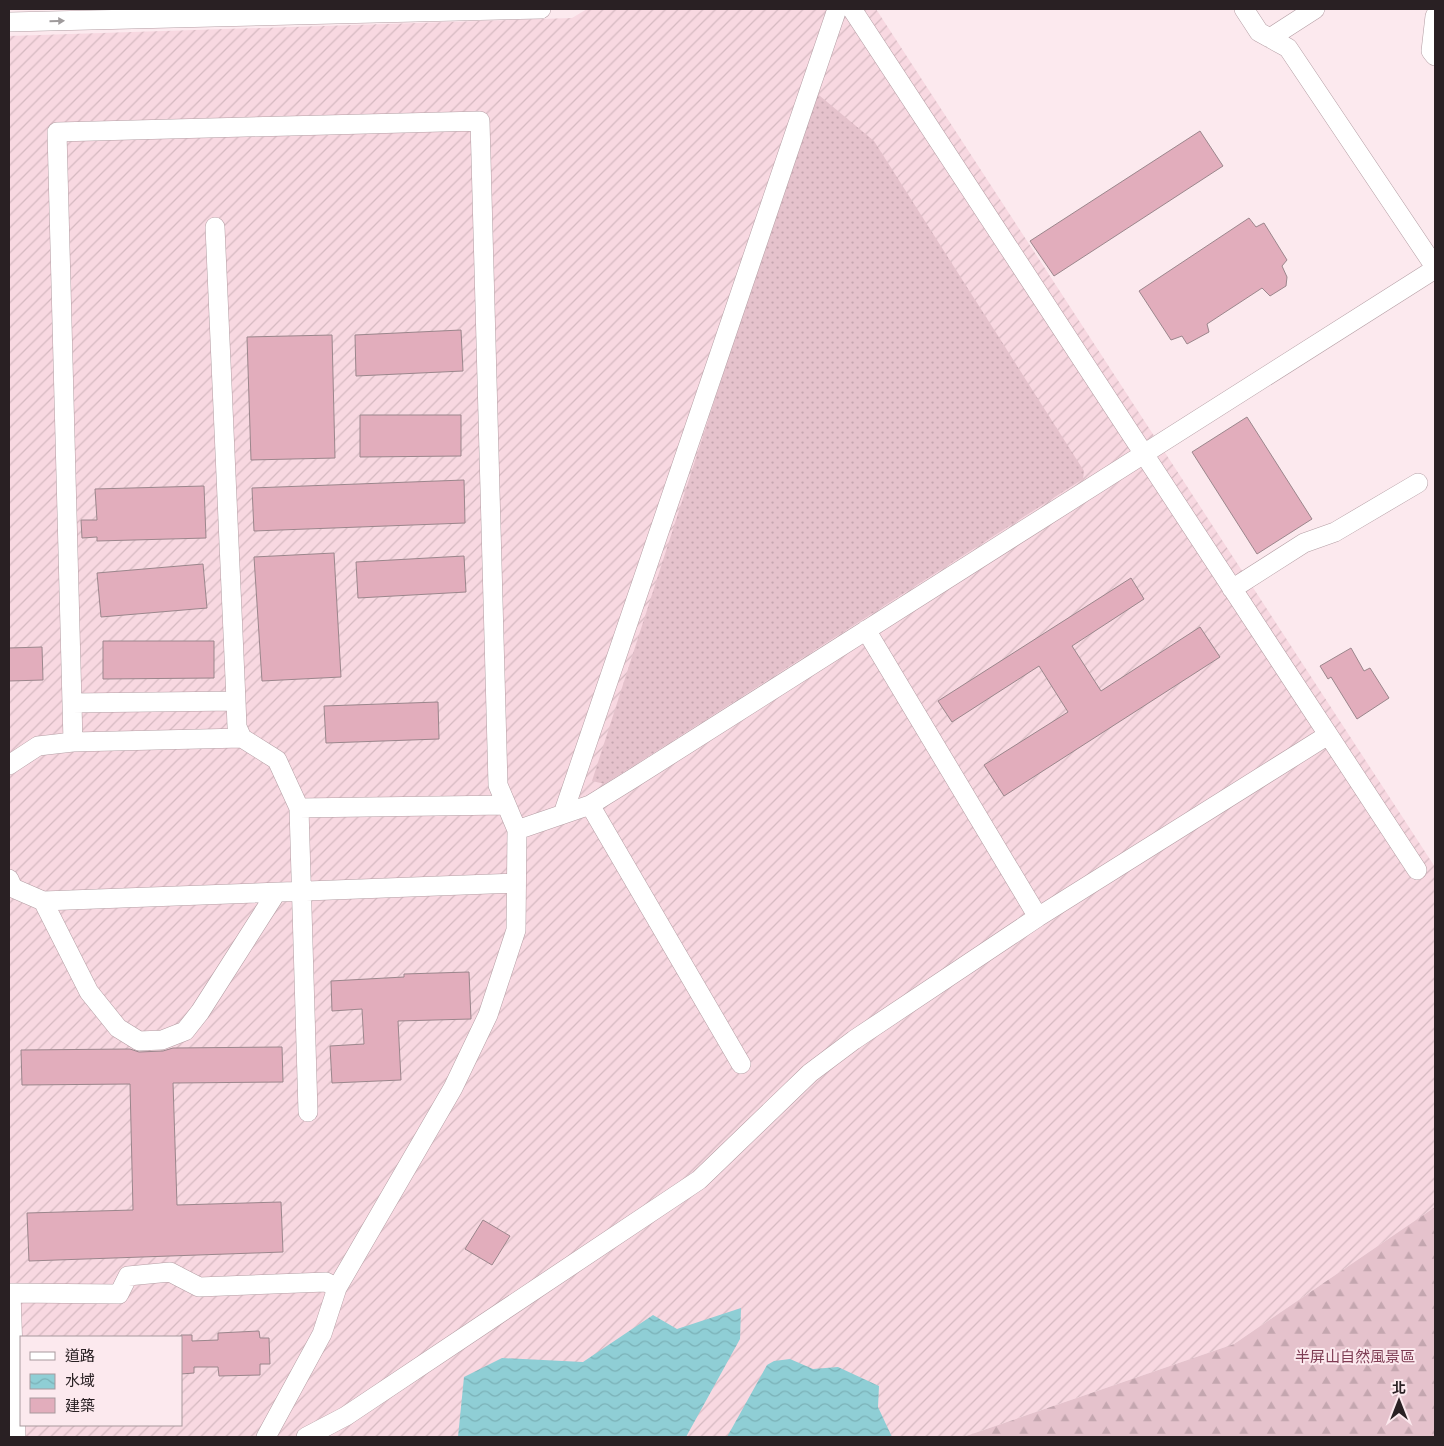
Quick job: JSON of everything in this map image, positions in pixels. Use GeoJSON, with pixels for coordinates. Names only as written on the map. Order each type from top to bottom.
{"type":"FeatureCollection","features":[{"type":"Feature","properties":{"kind":"street"},"geometry":{"type":"LineString","coordinates":[[9,22],[540,9]]}},
{"type":"Feature","properties":{"kind":"street"},"geometry":{"type":"LineString","coordinates":[[563,814],[837,9]]}},
{"type":"Feature","properties":{"kind":"street"},"geometry":{"type":"LineString","coordinates":[[852,9],[1417,870]]}},
{"type":"Feature","properties":{"kind":"street"},"geometry":{"type":"LineString","coordinates":[[517,830],[590,805],[1144,455],[1435,268],[1288,48],[1259,32],[1244,9]]}},
{"type":"Feature","properties":{"kind":"street"},"geometry":{"type":"LineString","coordinates":[[1270,38],[1315,9]]}},
{"type":"Feature","properties":{"kind":"street"},"geometry":{"type":"LineString","coordinates":[[1435,16],[1431,50],[1435,56]]}},
{"type":"Feature","properties":{"kind":"street"},"geometry":{"type":"LineString","coordinates":[[73,742],[57,132],[480,121],[498,785],[517,830],[516,930],[488,1015],[454,1088],[337,1288],[322,1334],[266,1437]]}},
{"type":"Feature","properties":{"kind":"street"},"geometry":{"type":"LineString","coordinates":[[215,227],[237,727],[242,738],[277,760],[299,808],[308,1112]]}},
{"type":"Feature","properties":{"kind":"street"},"geometry":{"type":"LineString","coordinates":[[1232,589],[1304,543],[1335,532],[1418,483]]}},
{"type":"Feature","properties":{"kind":"street"},"geometry":{"type":"LineString","coordinates":[[866,630],[1038,917]]}},
{"type":"Feature","properties":{"kind":"street"},"geometry":{"type":"LineString","coordinates":[[72,703],[236,701]]}},
{"type":"Feature","properties":{"kind":"street"},"geometry":{"type":"LineString","coordinates":[[306,1437],[346,1416],[700,1180],[810,1073],[1038,917],[1328,735]]}},
{"type":"Feature","properties":{"kind":"street"},"geometry":{"type":"LineString","coordinates":[[9,765],[38,746],[73,742],[242,738]]}},
{"type":"Feature","properties":{"kind":"street"},"geometry":{"type":"LineString","coordinates":[[299,808],[506,804]]}},
{"type":"Feature","properties":{"kind":"street"},"geometry":{"type":"LineString","coordinates":[[590,805],[741,1064]]}},
{"type":"Feature","properties":{"kind":"street"},"geometry":{"type":"LineString","coordinates":[[9,879],[13,888],[43,901],[516,883]]}},
{"type":"Feature","properties":{"kind":"street"},"geometry":{"type":"LineString","coordinates":[[43,901],[90,992],[118,1028],[138,1040],[162,1040],[185,1031],[200,1012],[276,893]]}},
{"type":"Feature","properties":{"kind":"street"},"geometry":{"type":"LineString","coordinates":[[16,1437],[11,1293],[120,1294],[128,1276],[170,1272],[198,1287],[326,1282],[337,1288]]}},
{"type":"Feature","properties":{"kind":"shaded area"},"geometry":{"type":"Polygon","coordinates":[[[587,9],[876,9],[1435,867],[1435,1207],[1234,1344],[963,1437],[9,1437],[9,36],[572,18],[587,9]]]}},
{"type":"Feature","properties":{"kind":"green space"},"geometry":{"type":"Polygon","coordinates":[[[814,91],[874,141],[1084,471],[1083,479],[605,784],[592,781],[814,91]]]}},
{"type":"Feature","properties":{"kind":"green space","name":"半屏山自然風景區"},"geometry":{"type":"Polygon","coordinates":[[[1435,1207],[1435,1437],[963,1437],[1234,1344],[1435,1207]]]}},
{"type":"Feature","properties":{"kind":"water"},"geometry":{"type":"Polygon","coordinates":[[[741,1308],[740,1339],[686,1437],[458,1437],[464,1377],[502,1358],[583,1362],[653,1315],[677,1329],[741,1308]]]}},
{"type":"Feature","properties":{"kind":"water"},"geometry":{"type":"Polygon","coordinates":[[[790,1359],[813,1369],[838,1367],[879,1386],[878,1407],[892,1437],[727,1437],[767,1365],[774,1361],[790,1359]]]}},
{"type":"Feature","properties":{"kind":"building"},"geometry":{"type":"Polygon","coordinates":[[[1200,131],[1223,166],[1054,276],[1030,241],[1200,131]]]}},
{"type":"Feature","properties":{"kind":"building"},"geometry":{"type":"Polygon","coordinates":[[[1249,218],[1256,227],[1264,223],[1287,260],[1282,266],[1287,277],[1286,286],[1270,296],[1262,288],[1207,324],[1209,332],[1187,344],[1182,336],[1171,340],[1139,291],[1249,218]]]}},
{"type":"Feature","properties":{"kind":"building"},"geometry":{"type":"Polygon","coordinates":[[[461,330],[463,371],[356,376],[355,335],[461,330]]]}},
{"type":"Feature","properties":{"kind":"building"},"geometry":{"type":"Polygon","coordinates":[[[332,335],[335,458],[251,460],[247,337],[332,335]]]}},
{"type":"Feature","properties":{"kind":"building"},"geometry":{"type":"Polygon","coordinates":[[[360,415],[461,415],[461,456],[360,457],[360,415]]]}},
{"type":"Feature","properties":{"kind":"building"},"geometry":{"type":"Polygon","coordinates":[[[1247,417],[1312,519],[1257,554],[1192,452],[1247,417]]]}},
{"type":"Feature","properties":{"kind":"building"},"geometry":{"type":"Polygon","coordinates":[[[464,480],[465,523],[254,531],[252,488],[464,480]]]}},
{"type":"Feature","properties":{"kind":"building"},"geometry":{"type":"Polygon","coordinates":[[[204,486],[206,538],[97,541],[97,537],[82,538],[81,520],[97,520],[95,489],[204,486]]]}},
{"type":"Feature","properties":{"kind":"building"},"geometry":{"type":"Polygon","coordinates":[[[334,553],[341,677],[262,681],[254,557],[334,553]]]}},
{"type":"Feature","properties":{"kind":"building"},"geometry":{"type":"Polygon","coordinates":[[[464,556],[466,592],[358,598],[356,562],[464,556]]]}},
{"type":"Feature","properties":{"kind":"building"},"geometry":{"type":"Polygon","coordinates":[[[203,564],[207,608],[101,617],[97,573],[203,564]]]}},
{"type":"Feature","properties":{"kind":"building"},"geometry":{"type":"Polygon","coordinates":[[[1131,578],[1144,599],[1072,646],[1101,691],[1200,627],[1220,657],[1004,796],[984,765],[1068,712],[1039,666],[952,722],[938,701],[1131,578]]]}},
{"type":"Feature","properties":{"kind":"building"},"geometry":{"type":"Polygon","coordinates":[[[103,641],[214,641],[214,678],[103,679],[103,641]]]}},
{"type":"Feature","properties":{"kind":"building"},"geometry":{"type":"Polygon","coordinates":[[[42,647],[43,680],[9,681],[9,648],[42,647]]]}},
{"type":"Feature","properties":{"kind":"building"},"geometry":{"type":"Polygon","coordinates":[[[1351,648],[1364,671],[1370,668],[1389,698],[1357,719],[1331,677],[1328,679],[1320,666],[1351,648]]]}},
{"type":"Feature","properties":{"kind":"building"},"geometry":{"type":"Polygon","coordinates":[[[438,702],[439,739],[326,743],[324,706],[438,702]]]}},
{"type":"Feature","properties":{"kind":"building"},"geometry":{"type":"Polygon","coordinates":[[[469,972],[471,1019],[398,1021],[401,1080],[332,1083],[330,1046],[364,1044],[362,1009],[332,1011],[331,981],[404,977],[404,974],[469,972]]]}},
{"type":"Feature","properties":{"kind":"building"},"geometry":{"type":"Polygon","coordinates":[[[282,1047],[283,1082],[173,1083],[177,1205],[281,1202],[283,1252],[29,1261],[27,1213],[133,1210],[130,1084],[22,1085],[21,1050],[130,1049],[139,1052],[163,1051],[173,1048],[282,1047]]]}},
{"type":"Feature","properties":{"kind":"building"},"geometry":{"type":"Polygon","coordinates":[[[483,1220],[510,1236],[492,1265],[465,1249],[483,1220]]]}},
{"type":"Feature","properties":{"kind":"building"},"geometry":{"type":"Polygon","coordinates":[[[259,1331],[260,1338],[269,1338],[270,1364],[260,1364],[260,1375],[219,1376],[218,1367],[194,1367],[194,1373],[182,1374],[181,1335],[192,1335],[192,1341],[218,1340],[218,1333],[259,1331]]]}}]}
